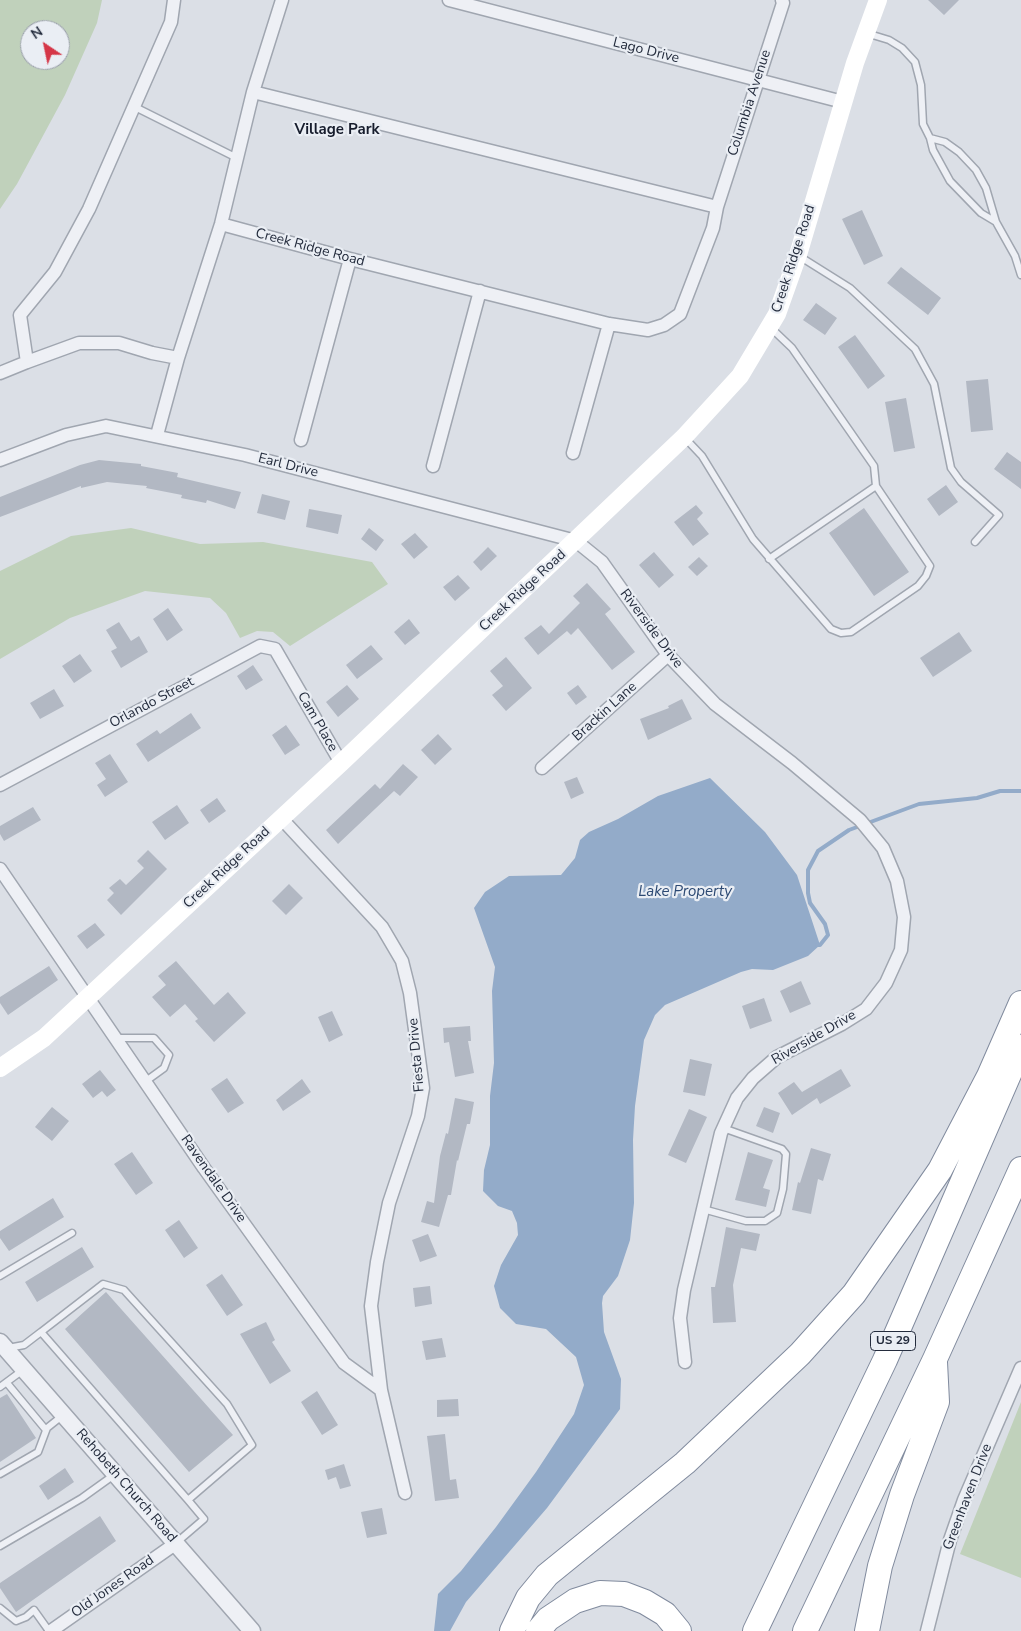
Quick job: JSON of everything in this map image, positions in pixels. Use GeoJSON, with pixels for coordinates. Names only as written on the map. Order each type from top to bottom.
{"type":"FeatureCollection","features":[{"type":"Feature","properties":{"kind":"highway"},"geometry":{"type":"LineString","coordinates":[[512,1631],[528,1598],[547,1575],[692,1457],[800,1354],[854,1294],[940,1170],[989,1076],[1021,1003]]}},
{"type":"Feature","properties":{"kind":"highway","name":"US 29"},"geometry":{"type":"LineString","coordinates":[[755,1631],[885,1360],[1021,1047]]}},
{"type":"Feature","properties":{"kind":"highway"},"geometry":{"type":"LineString","coordinates":[[805,1631],[935,1360],[1021,1169]]}},
{"type":"Feature","properties":{"kind":"highway"},"geometry":{"type":"LineString","coordinates":[[867,1631],[880,1566],[902,1495],[937,1402],[935,1360]]}},
{"type":"Feature","properties":{"kind":"highway"},"geometry":{"type":"LineString","coordinates":[[538,1631],[548,1619],[575,1601],[600,1594],[624,1594],[645,1602],[665,1614],[679,1631]]}},
{"type":"Feature","properties":{"kind":"main road","name":"Creek Ridge Road"},"geometry":{"type":"LineString","coordinates":[[0,1068],[44,1038],[341,763],[576,542],[684,437],[740,376],[777,314],[798,255],[865,32],[878,0]]}},
{"type":"Feature","properties":{"kind":"street"},"geometry":{"type":"LineString","coordinates":[[27,362],[20,315],[55,272],[89,209],[171,22],[174,0]]}},
{"type":"Feature","properties":{"kind":"street"},"geometry":{"type":"LineString","coordinates":[[157,435],[178,358],[221,224],[253,92],[282,0]]}},
{"type":"Feature","properties":{"kind":"street","name":"Lago Drive"},"geometry":{"type":"LineString","coordinates":[[449,0],[843,102]]}},
{"type":"Feature","properties":{"kind":"street","name":"Columbia Avenue"},"geometry":{"type":"LineString","coordinates":[[717,207],[783,3],[782,0]]}},
{"type":"Feature","properties":{"kind":"street"},"geometry":{"type":"LineString","coordinates":[[253,92],[717,207]]}},
{"type":"Feature","properties":{"kind":"street","name":"Creek Ridge Road"},"geometry":{"type":"LineString","coordinates":[[221,224],[350,259],[609,324],[648,330],[664,325],[680,314],[713,228],[717,207]]}},
{"type":"Feature","properties":{"kind":"street"},"geometry":{"type":"LineString","coordinates":[[301,440],[350,259]]}},
{"type":"Feature","properties":{"kind":"street"},"geometry":{"type":"LineString","coordinates":[[433,466],[480,291]]}},
{"type":"Feature","properties":{"kind":"street"},"geometry":{"type":"LineString","coordinates":[[573,453],[609,324]]}},
{"type":"Feature","properties":{"kind":"street"},"geometry":{"type":"LineString","coordinates":[[0,373],[79,343],[119,343],[178,358]]}},
{"type":"Feature","properties":{"kind":"street","name":"Earl Drive"},"geometry":{"type":"LineString","coordinates":[[0,460],[66,434],[106,426],[157,435],[245,455],[576,542]]}},
{"type":"Feature","properties":{"kind":"street","name":"Riverside Drive"},"geometry":{"type":"LineString","coordinates":[[576,542],[602,562],[668,656],[715,704],[792,763],[860,820],[883,848],[896,881],[904,916],[901,950],[886,983],[866,1009],[842,1024],[777,1057],[753,1078],[736,1098],[723,1128],[684,1290],[680,1318],[684,1362]]}},
{"type":"Feature","properties":{"kind":"street","name":"Orlando Street"},"geometry":{"type":"LineString","coordinates":[[0,785],[260,646],[275,649],[293,680]]}},
{"type":"Feature","properties":{"kind":"street","name":"Brackin Lane"},"geometry":{"type":"LineString","coordinates":[[542,768],[668,656]]}},
{"type":"Feature","properties":{"kind":"street","name":"Cam Place"},"geometry":{"type":"LineString","coordinates":[[293,680],[341,763]]}},
{"type":"Feature","properties":{"kind":"street","name":"Fiesta Drive"},"geometry":{"type":"LineString","coordinates":[[281,818],[382,927],[402,961],[410,993],[422,1088],[418,1116],[389,1203],[377,1262],[372,1306],[381,1390]]}},
{"type":"Feature","properties":{"kind":"street","name":"Ravendale Drive"},"geometry":{"type":"LineString","coordinates":[[0,868],[204,1168],[344,1363],[381,1390]]}},
{"type":"Feature","properties":{"kind":"street","name":"Rehobeth Church Road"},"geometry":{"type":"LineString","coordinates":[[2,1348],[24,1369],[252,1631]]}},
{"type":"Feature","properties":{"kind":"street","name":"Greenhaven Drive"},"geometry":{"type":"LineString","coordinates":[[927,1631],[950,1540],[964,1500],[1021,1368]]}},
{"type":"Feature","properties":{"kind":"street"},"geometry":{"type":"LineString","coordinates":[[381,1390],[405,1493]]}},
{"type":"Feature","properties":{"kind":"street","name":"Old Jones Road"},"geometry":{"type":"LineString","coordinates":[[50,1631],[175,1544]]}},
{"type":"Feature","properties":{"kind":"lane"},"geometry":{"type":"LineString","coordinates":[[865,32],[889,40],[902,48],[915,62],[921,85],[922,124],[930,138],[933,150],[950,181],[981,213],[996,222]]}},
{"type":"Feature","properties":{"kind":"lane"},"geometry":{"type":"LineString","coordinates":[[134,107],[237,158]]}},
{"type":"Feature","properties":{"kind":"lane"},"geometry":{"type":"LineString","coordinates":[[930,138],[945,142],[959,152],[976,170],[986,188],[996,222],[1015,256],[1021,275]]}},
{"type":"Feature","properties":{"kind":"lane"},"geometry":{"type":"LineString","coordinates":[[798,255],[850,288],[915,349],[934,384],[951,468],[961,482],[1000,515],[975,542]]}},
{"type":"Feature","properties":{"kind":"lane"},"geometry":{"type":"LineString","coordinates":[[684,437],[702,456],[753,539],[831,629],[841,633],[851,632],[918,586],[926,576],[930,566],[876,486],[874,466],[792,348],[770,326]]}},
{"type":"Feature","properties":{"kind":"lane"},"geometry":{"type":"LineString","coordinates":[[769,559],[876,486]]}},
{"type":"Feature","properties":{"kind":"lane"},"geometry":{"type":"LineString","coordinates":[[116,1038],[154,1038],[169,1055],[164,1068],[146,1081]]}},
{"type":"Feature","properties":{"kind":"lane"},"geometry":{"type":"LineString","coordinates":[[702,1209],[746,1221],[765,1221],[777,1213],[783,1188],[786,1154],[782,1149],[723,1128]]}},
{"type":"Feature","properties":{"kind":"lane"},"geometry":{"type":"LineString","coordinates":[[0,1276],[72,1233]]}},
{"type":"Feature","properties":{"kind":"lane"},"geometry":{"type":"LineString","coordinates":[[2,1348],[24,1345],[103,1284],[124,1290],[227,1404],[252,1445],[188,1500]]}},
{"type":"Feature","properties":{"kind":"lane"},"geometry":{"type":"LineString","coordinates":[[40,1332],[204,1519],[175,1544]]}},
{"type":"Feature","properties":{"kind":"lane"},"geometry":{"type":"LineString","coordinates":[[0,1388],[24,1369]]}},
{"type":"Feature","properties":{"kind":"lane"},"geometry":{"type":"LineString","coordinates":[[7,1383],[46,1430]]}},
{"type":"Feature","properties":{"kind":"lane"},"geometry":{"type":"LineString","coordinates":[[0,1474],[38,1452],[46,1430],[64,1415]]}},
{"type":"Feature","properties":{"kind":"lane"},"geometry":{"type":"LineString","coordinates":[[0,1546],[82,1498],[115,1474]]}},
{"type":"Feature","properties":{"kind":"lane"},"geometry":{"type":"LineString","coordinates":[[0,1608],[16,1621],[26,1617],[34,1610],[50,1631]]}},
{"type":"Feature","properties":{"kind":"green space"},"geometry":{"type":"Polygon","coordinates":[[[0,0],[102,0],[97,23],[65,95],[17,184],[0,209],[0,0]]]}},
{"type":"Feature","properties":{"kind":"green space"},"geometry":{"type":"Polygon","coordinates":[[[131,528],[200,544],[263,542],[372,562],[388,584],[290,646],[273,632],[257,631],[240,638],[226,613],[210,598],[145,591],[70,618],[0,659],[0,571],[71,536],[131,528]]]}},
{"type":"Feature","properties":{"kind":"green space"},"geometry":{"type":"Polygon","coordinates":[[[1021,1402],[1021,1578],[960,1554],[1021,1402]]]}},
{"type":"Feature","properties":{"kind":"water","name":"Lake Property"},"geometry":{"type":"Polygon","coordinates":[[[710,778],[765,832],[797,875],[820,945],[808,956],[773,970],[752,969],[741,972],[665,1005],[655,1015],[644,1040],[635,1106],[633,1140],[634,1203],[630,1240],[618,1276],[603,1296],[602,1303],[604,1332],[621,1379],[620,1409],[547,1508],[466,1602],[450,1631],[434,1631],[438,1594],[461,1571],[536,1472],[574,1414],[584,1385],[576,1357],[546,1329],[516,1324],[500,1308],[494,1286],[501,1265],[518,1235],[517,1223],[512,1211],[498,1206],[483,1191],[484,1170],[490,1145],[490,1096],[494,1063],[492,991],[495,967],[474,908],[485,892],[509,876],[561,875],[575,858],[580,840],[589,832],[618,819],[658,796],[710,778]]]}},
{"type":"Feature","properties":{"kind":"building"},"geometry":{"type":"Polygon","coordinates":[[[928,0],[959,0],[944,15],[928,0]]]}},
{"type":"Feature","properties":{"kind":"building"},"geometry":{"type":"Polygon","coordinates":[[[862,210],[883,256],[864,265],[842,219],[862,210]]]}},
{"type":"Feature","properties":{"kind":"building"},"geometry":{"type":"Polygon","coordinates":[[[901,267],[941,298],[928,315],[887,283],[901,267]]]}},
{"type":"Feature","properties":{"kind":"building"},"geometry":{"type":"Polygon","coordinates":[[[816,303],[837,318],[825,335],[803,320],[816,303]]]}},
{"type":"Feature","properties":{"kind":"building"},"geometry":{"type":"Polygon","coordinates":[[[855,335],[885,376],[868,389],[838,347],[855,335]]]}},
{"type":"Feature","properties":{"kind":"building"},"geometry":{"type":"Polygon","coordinates":[[[988,379],[993,430],[971,432],[966,381],[988,379]]]}},
{"type":"Feature","properties":{"kind":"building"},"geometry":{"type":"Polygon","coordinates":[[[906,398],[915,448],[894,452],[885,402],[906,398]]]}},
{"type":"Feature","properties":{"kind":"building"},"geometry":{"type":"Polygon","coordinates":[[[1007,452],[1021,462],[1021,489],[994,469],[1007,452]]]}},
{"type":"Feature","properties":{"kind":"building"},"geometry":{"type":"Polygon","coordinates":[[[99,460],[141,464],[141,466],[178,473],[177,477],[241,492],[235,509],[207,500],[206,503],[181,498],[182,495],[146,488],[147,486],[107,482],[81,488],[81,486],[0,517],[0,497],[80,465],[99,460]]]}},
{"type":"Feature","properties":{"kind":"building"},"geometry":{"type":"Polygon","coordinates":[[[946,485],[958,502],[939,516],[927,499],[946,485]]]}},
{"type":"Feature","properties":{"kind":"building"},"geometry":{"type":"Polygon","coordinates":[[[262,494],[290,501],[285,520],[257,513],[262,494]]]}},
{"type":"Feature","properties":{"kind":"building"},"geometry":{"type":"Polygon","coordinates":[[[696,505],[703,513],[697,519],[709,534],[693,546],[674,522],[696,505]]]}},
{"type":"Feature","properties":{"kind":"building"},"geometry":{"type":"Polygon","coordinates":[[[864,508],[909,572],[874,596],[829,533],[864,508]]]}},
{"type":"Feature","properties":{"kind":"building"},"geometry":{"type":"Polygon","coordinates":[[[309,509],[342,515],[338,534],[306,527],[309,509]]]}},
{"type":"Feature","properties":{"kind":"building"},"geometry":{"type":"Polygon","coordinates":[[[369,528],[384,540],[376,551],[361,539],[369,528]]]}},
{"type":"Feature","properties":{"kind":"building"},"geometry":{"type":"Polygon","coordinates":[[[415,533],[428,547],[414,559],[401,544],[415,533]]]}},
{"type":"Feature","properties":{"kind":"building"},"geometry":{"type":"Polygon","coordinates":[[[488,547],[497,556],[481,571],[473,562],[488,547]]]}},
{"type":"Feature","properties":{"kind":"building"},"geometry":{"type":"Polygon","coordinates":[[[654,552],[674,575],[659,588],[639,565],[654,552]]]}},
{"type":"Feature","properties":{"kind":"building"},"geometry":{"type":"Polygon","coordinates":[[[699,557],[708,566],[697,576],[688,567],[699,557]]]}},
{"type":"Feature","properties":{"kind":"building"},"geometry":{"type":"Polygon","coordinates":[[[458,575],[470,588],[455,601],[443,587],[458,575]]]}},
{"type":"Feature","properties":{"kind":"building"},"geometry":{"type":"Polygon","coordinates":[[[587,583],[611,609],[605,614],[635,652],[612,670],[578,628],[571,635],[567,631],[538,655],[524,638],[541,625],[549,634],[580,603],[573,596],[587,583]]]}},
{"type":"Feature","properties":{"kind":"building"},"geometry":{"type":"Polygon","coordinates":[[[168,608],[183,630],[167,641],[153,619],[168,608]]]}},
{"type":"Feature","properties":{"kind":"building"},"geometry":{"type":"Polygon","coordinates":[[[409,619],[420,633],[405,645],[394,632],[409,619]]]}},
{"type":"Feature","properties":{"kind":"building"},"geometry":{"type":"Polygon","coordinates":[[[119,622],[131,641],[139,636],[148,652],[121,668],[111,651],[117,648],[106,630],[119,622]]]}},
{"type":"Feature","properties":{"kind":"building"},"geometry":{"type":"Polygon","coordinates":[[[959,632],[972,651],[933,677],[920,658],[959,632]]]}},
{"type":"Feature","properties":{"kind":"building"},"geometry":{"type":"Polygon","coordinates":[[[371,645],[383,659],[357,679],[346,665],[371,645]]]}},
{"type":"Feature","properties":{"kind":"building"},"geometry":{"type":"Polygon","coordinates":[[[80,654],[92,671],[74,683],[62,666],[80,654]]]}},
{"type":"Feature","properties":{"kind":"building"},"geometry":{"type":"Polygon","coordinates":[[[506,657],[532,688],[506,711],[492,695],[503,686],[490,671],[506,657]]]}},
{"type":"Feature","properties":{"kind":"building"},"geometry":{"type":"Polygon","coordinates":[[[253,665],[263,680],[246,690],[237,676],[253,665]]]}},
{"type":"Feature","properties":{"kind":"building"},"geometry":{"type":"Polygon","coordinates":[[[347,685],[359,699],[338,717],[326,702],[347,685]]]}},
{"type":"Feature","properties":{"kind":"building"},"geometry":{"type":"Polygon","coordinates":[[[578,685],[587,697],[576,705],[567,693],[578,685]]]}},
{"type":"Feature","properties":{"kind":"building"},"geometry":{"type":"Polygon","coordinates":[[[54,689],[64,706],[40,719],[30,703],[54,689]]]}},
{"type":"Feature","properties":{"kind":"building"},"geometry":{"type":"Polygon","coordinates":[[[682,699],[692,719],[648,740],[640,719],[669,708],[668,706],[682,699]]]}},
{"type":"Feature","properties":{"kind":"building"},"geometry":{"type":"Polygon","coordinates":[[[191,713],[201,728],[148,762],[136,744],[157,730],[160,734],[191,713]]]}},
{"type":"Feature","properties":{"kind":"building"},"geometry":{"type":"Polygon","coordinates":[[[286,725],[300,745],[285,755],[272,735],[286,725]]]}},
{"type":"Feature","properties":{"kind":"building"},"geometry":{"type":"Polygon","coordinates":[[[438,734],[452,749],[435,765],[421,750],[438,734]]]}},
{"type":"Feature","properties":{"kind":"building"},"geometry":{"type":"Polygon","coordinates":[[[110,754],[128,782],[105,797],[97,785],[106,779],[95,763],[110,754]]]}},
{"type":"Feature","properties":{"kind":"building"},"geometry":{"type":"Polygon","coordinates":[[[403,764],[418,777],[400,796],[394,791],[338,844],[326,830],[375,784],[380,789],[403,764]]]}},
{"type":"Feature","properties":{"kind":"building"},"geometry":{"type":"Polygon","coordinates":[[[577,777],[584,793],[571,799],[564,782],[577,777]]]}},
{"type":"Feature","properties":{"kind":"building"},"geometry":{"type":"Polygon","coordinates":[[[217,798],[226,811],[209,823],[200,810],[217,798]]]}},
{"type":"Feature","properties":{"kind":"building"},"geometry":{"type":"Polygon","coordinates":[[[177,805],[189,823],[165,840],[152,822],[177,805]]]}},
{"type":"Feature","properties":{"kind":"building"},"geometry":{"type":"Polygon","coordinates":[[[33,807],[41,820],[4,841],[0,834],[0,826],[33,807]]]}},
{"type":"Feature","properties":{"kind":"building"},"geometry":{"type":"Polygon","coordinates":[[[148,850],[167,869],[121,915],[107,900],[114,893],[109,888],[120,879],[126,885],[144,868],[137,861],[148,850]]]}},
{"type":"Feature","properties":{"kind":"building"},"geometry":{"type":"Polygon","coordinates":[[[289,884],[303,898],[286,915],[272,901],[289,884]]]}},
{"type":"Feature","properties":{"kind":"building"},"geometry":{"type":"Polygon","coordinates":[[[95,923],[105,935],[87,949],[77,936],[95,923]]]}},
{"type":"Feature","properties":{"kind":"building"},"geometry":{"type":"Polygon","coordinates":[[[176,961],[214,1005],[228,992],[246,1013],[214,1042],[195,1021],[198,1019],[185,1004],[170,1017],[152,997],[166,985],[158,976],[176,961]]]}},
{"type":"Feature","properties":{"kind":"building"},"geometry":{"type":"Polygon","coordinates":[[[49,966],[58,980],[8,1015],[0,1003],[0,997],[49,966]]]}},
{"type":"Feature","properties":{"kind":"building"},"geometry":{"type":"Polygon","coordinates":[[[801,981],[811,1004],[790,1013],[780,991],[801,981]]]}},
{"type":"Feature","properties":{"kind":"building"},"geometry":{"type":"Polygon","coordinates":[[[764,998],[772,1021],[750,1029],[742,1006],[764,998]]]}},
{"type":"Feature","properties":{"kind":"building"},"geometry":{"type":"Polygon","coordinates":[[[332,1011],[343,1035],[329,1042],[318,1017],[332,1011]]]}},
{"type":"Feature","properties":{"kind":"building"},"geometry":{"type":"Polygon","coordinates":[[[470,1026],[471,1041],[468,1041],[474,1073],[455,1077],[449,1042],[444,1043],[443,1028],[470,1026]]]}},
{"type":"Feature","properties":{"kind":"building"},"geometry":{"type":"Polygon","coordinates":[[[690,1059],[712,1064],[705,1096],[683,1092],[690,1059]]]}},
{"type":"Feature","properties":{"kind":"building"},"geometry":{"type":"Polygon","coordinates":[[[841,1069],[851,1086],[820,1104],[817,1098],[792,1115],[778,1093],[794,1082],[802,1092],[841,1069]]]}},
{"type":"Feature","properties":{"kind":"building"},"geometry":{"type":"Polygon","coordinates":[[[100,1070],[116,1090],[107,1097],[102,1091],[93,1098],[82,1084],[100,1070]]]}},
{"type":"Feature","properties":{"kind":"building"},"geometry":{"type":"Polygon","coordinates":[[[227,1078],[244,1103],[228,1113],[211,1089],[227,1078]]]}},
{"type":"Feature","properties":{"kind":"building"},"geometry":{"type":"Polygon","coordinates":[[[302,1079],[311,1092],[283,1111],[276,1100],[302,1079]]]}},
{"type":"Feature","properties":{"kind":"building"},"geometry":{"type":"Polygon","coordinates":[[[455,1098],[474,1102],[470,1124],[467,1124],[457,1160],[451,1195],[448,1195],[439,1227],[421,1222],[427,1201],[434,1203],[440,1156],[446,1133],[448,1134],[455,1098]]]}},
{"type":"Feature","properties":{"kind":"building"},"geometry":{"type":"Polygon","coordinates":[[[52,1107],[69,1121],[52,1141],[35,1127],[52,1107]]]}},
{"type":"Feature","properties":{"kind":"building"},"geometry":{"type":"Polygon","coordinates":[[[764,1107],[780,1113],[773,1133],[756,1126],[764,1107]]]}},
{"type":"Feature","properties":{"kind":"building"},"geometry":{"type":"Polygon","coordinates":[[[689,1109],[707,1117],[686,1163],[668,1155],[689,1109]]]}},
{"type":"Feature","properties":{"kind":"building"},"geometry":{"type":"Polygon","coordinates":[[[811,1148],[831,1154],[823,1181],[818,1179],[811,1214],[792,1210],[798,1182],[800,1183],[811,1148]]]}},
{"type":"Feature","properties":{"kind":"building"},"geometry":{"type":"Polygon","coordinates":[[[132,1152],[153,1183],[136,1195],[114,1164],[132,1152]]]}},
{"type":"Feature","properties":{"kind":"building"},"geometry":{"type":"Polygon","coordinates":[[[748,1152],[773,1160],[763,1188],[770,1190],[766,1207],[735,1200],[748,1152]]]}},
{"type":"Feature","properties":{"kind":"building"},"geometry":{"type":"Polygon","coordinates":[[[53,1198],[64,1217],[9,1251],[0,1238],[0,1231],[53,1198]]]}},
{"type":"Feature","properties":{"kind":"building"},"geometry":{"type":"Polygon","coordinates":[[[179,1220],[198,1248],[184,1258],[165,1230],[179,1220]]]}},
{"type":"Feature","properties":{"kind":"building"},"geometry":{"type":"Polygon","coordinates":[[[726,1227],[760,1234],[756,1251],[741,1248],[733,1285],[736,1322],[713,1323],[711,1287],[715,1287],[726,1227]]]}},
{"type":"Feature","properties":{"kind":"building"},"geometry":{"type":"Polygon","coordinates":[[[428,1234],[437,1256],[420,1262],[412,1240],[428,1234]]]}},
{"type":"Feature","properties":{"kind":"building"},"geometry":{"type":"Polygon","coordinates":[[[82,1247],[94,1267],[37,1302],[25,1282],[82,1247]]]}},
{"type":"Feature","properties":{"kind":"building"},"geometry":{"type":"Polygon","coordinates":[[[222,1274],[243,1305],[227,1316],[206,1285],[222,1274]]]}},
{"type":"Feature","properties":{"kind":"building"},"geometry":{"type":"Polygon","coordinates":[[[430,1286],[432,1304],[415,1307],[413,1288],[430,1286]]]}},
{"type":"Feature","properties":{"kind":"building"},"geometry":{"type":"Polygon","coordinates":[[[106,1292],[233,1435],[189,1472],[65,1329],[106,1292]]]}},
{"type":"Feature","properties":{"kind":"building"},"geometry":{"type":"Polygon","coordinates":[[[266,1322],[275,1340],[272,1342],[291,1371],[270,1384],[240,1334],[266,1322]]]}},
{"type":"Feature","properties":{"kind":"building"},"geometry":{"type":"Polygon","coordinates":[[[442,1338],[446,1357],[426,1360],[422,1341],[442,1338]]]}},
{"type":"Feature","properties":{"kind":"building"},"geometry":{"type":"Polygon","coordinates":[[[317,1391],[338,1425],[322,1435],[301,1402],[317,1391]]]}},
{"type":"Feature","properties":{"kind":"building"},"geometry":{"type":"Polygon","coordinates":[[[7,1394],[36,1438],[0,1462],[0,1398],[7,1394]]]}},
{"type":"Feature","properties":{"kind":"building"},"geometry":{"type":"Polygon","coordinates":[[[458,1399],[459,1416],[437,1417],[437,1400],[458,1399]]]}},
{"type":"Feature","properties":{"kind":"building"},"geometry":{"type":"Polygon","coordinates":[[[445,1434],[450,1480],[456,1479],[459,1498],[435,1501],[427,1436],[445,1434]]]}},
{"type":"Feature","properties":{"kind":"building"},"geometry":{"type":"Polygon","coordinates":[[[344,1464],[351,1486],[340,1489],[336,1477],[328,1480],[325,1470],[344,1464]]]}},
{"type":"Feature","properties":{"kind":"building"},"geometry":{"type":"Polygon","coordinates":[[[65,1468],[74,1482],[48,1500],[39,1486],[65,1468]]]}},
{"type":"Feature","properties":{"kind":"building"},"geometry":{"type":"Polygon","coordinates":[[[382,1508],[387,1534],[367,1538],[361,1512],[382,1508]]]}},
{"type":"Feature","properties":{"kind":"building"},"geometry":{"type":"Polygon","coordinates":[[[100,1516],[116,1541],[16,1612],[0,1588],[0,1583],[100,1516]]]}},
{"type":"Feature","properties":{"kind":"waterway"},"geometry":{"type":"LineString","coordinates":[[817,945],[820,945],[828,935],[825,924],[810,903],[808,893],[808,870],[818,851],[849,830],[919,804],[977,798],[1000,791],[1021,791]]}},
{"type":"Feature","properties":{"kind":"district","name":"Village Park"},"geometry":{"type":"Point","coordinates":[337,130]}}]}
